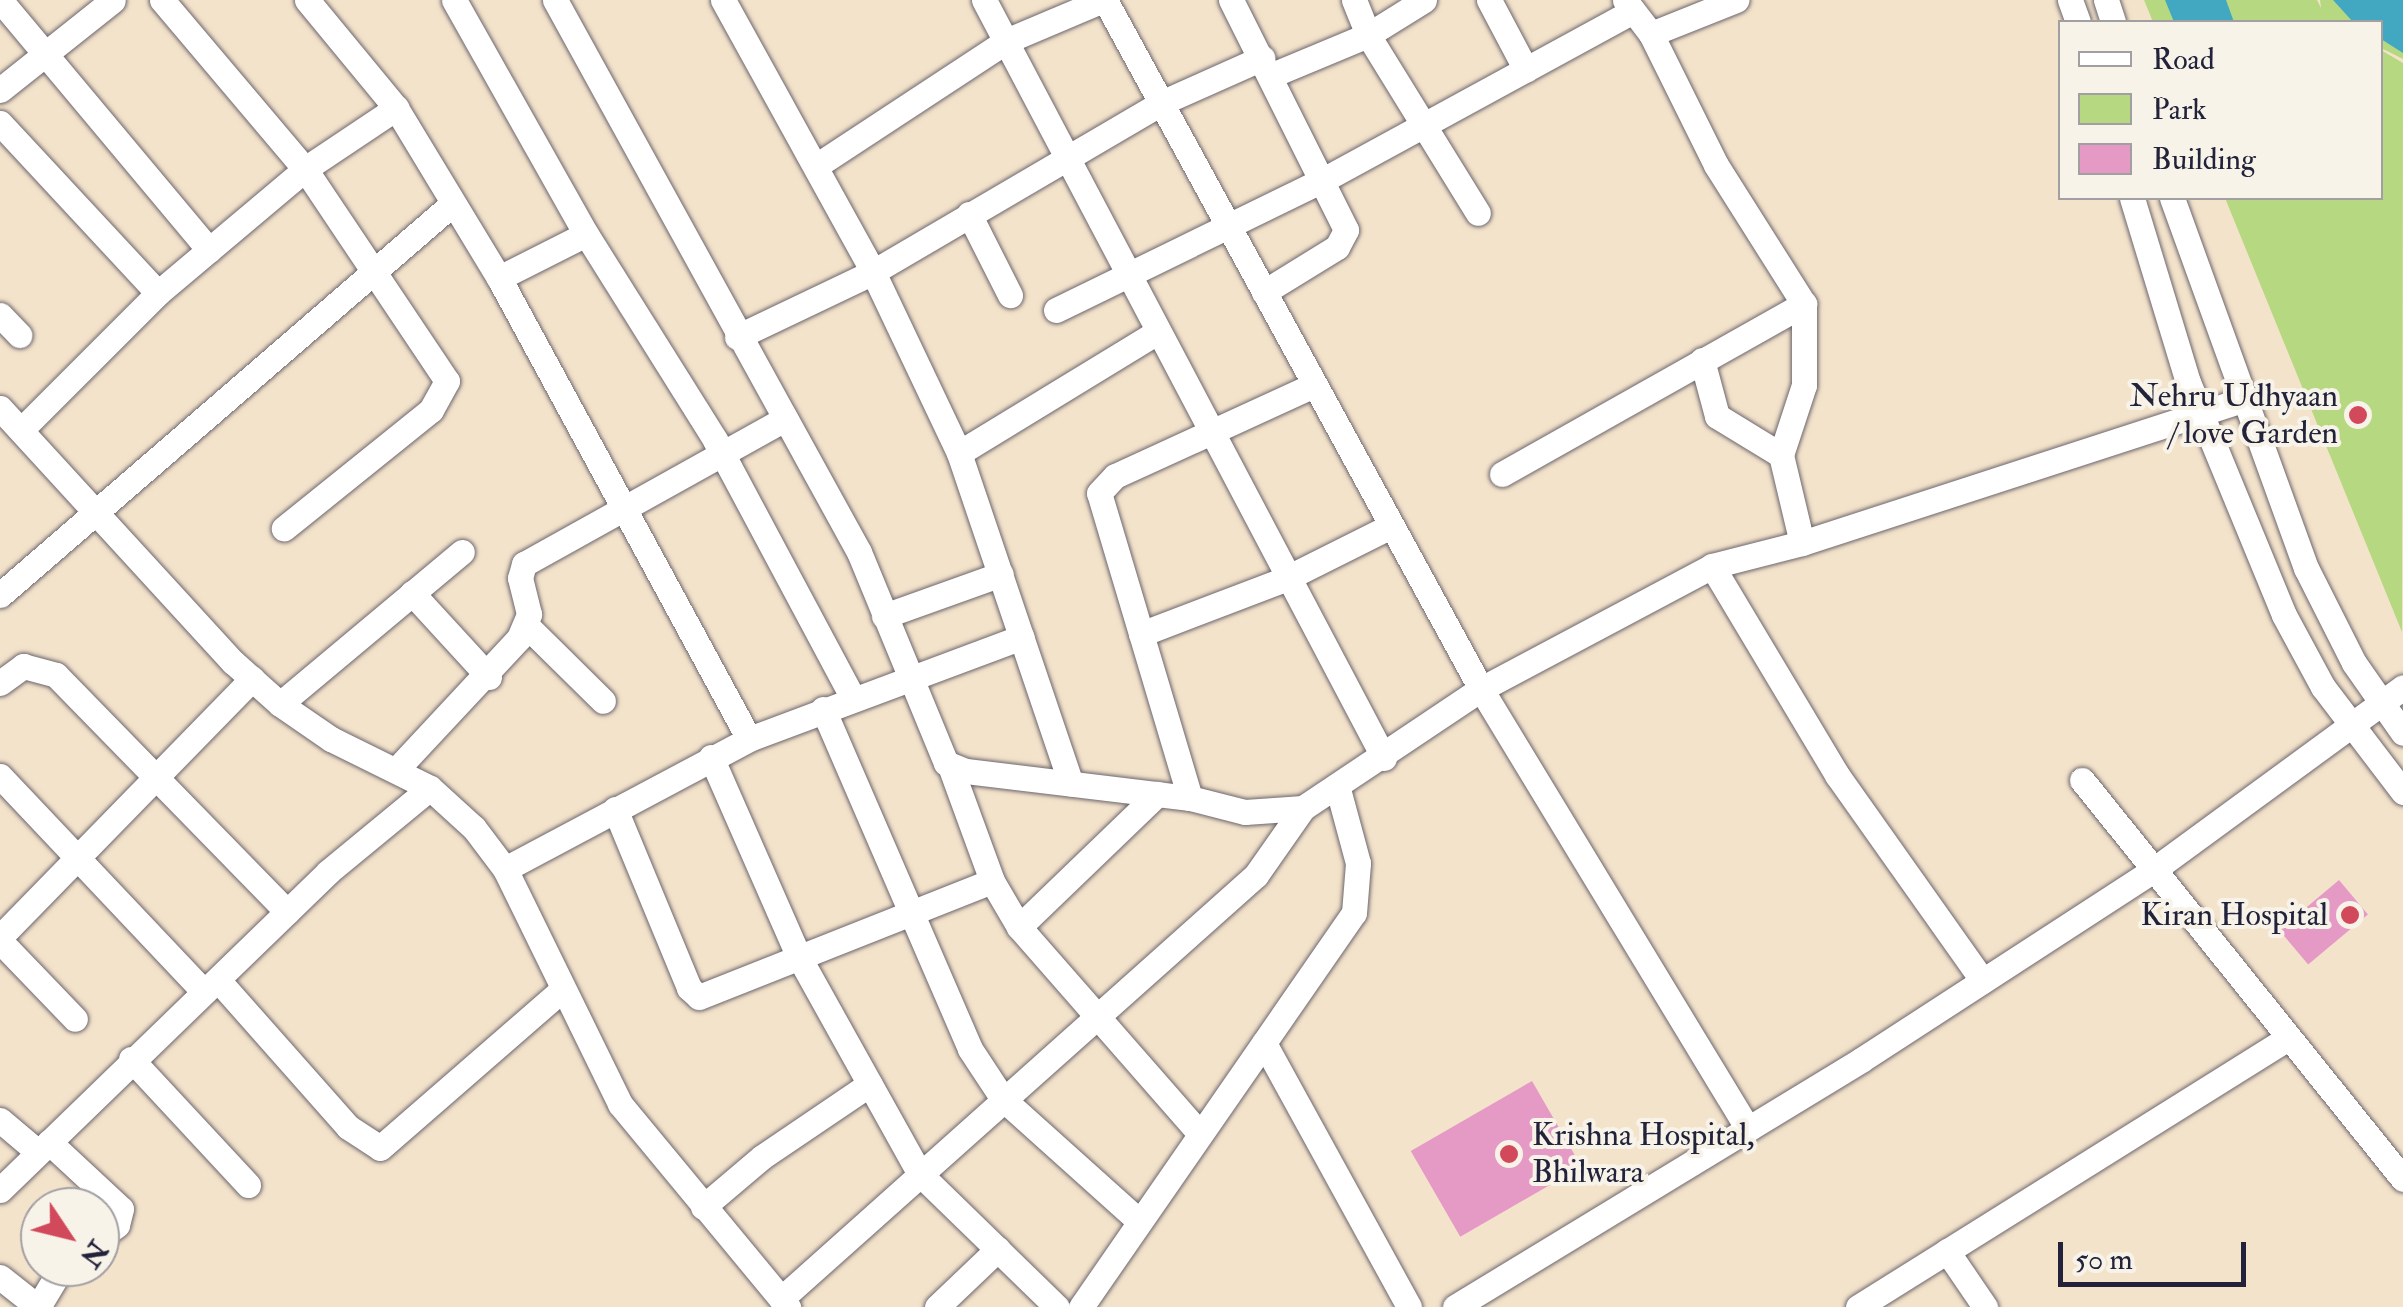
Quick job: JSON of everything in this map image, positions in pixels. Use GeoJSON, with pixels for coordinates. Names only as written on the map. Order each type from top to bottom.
{"type":"FeatureCollection","features":[{"type":"Feature","properties":{"kind":"street"},"geometry":{"type":"LineString","coordinates":[[0,0],[209,250]]}},
{"type":"Feature","properties":{"kind":"street"},"geometry":{"type":"LineString","coordinates":[[0,90],[113,0]]}},
{"type":"Feature","properties":{"kind":"street"},"geometry":{"type":"LineString","coordinates":[[162,0],[306,169],[442,371],[446,389],[431,410],[284,528]]}},
{"type":"Feature","properties":{"kind":"street"},"geometry":{"type":"LineString","coordinates":[[307,0],[396,108],[451,205],[500,278],[625,504],[748,739]]}},
{"type":"Feature","properties":{"kind":"street"},"geometry":{"type":"LineString","coordinates":[[454,0],[586,234],[720,450],[852,696]]}},
{"type":"Feature","properties":{"kind":"street"},"geometry":{"type":"LineString","coordinates":[[555,0],[737,337],[859,552],[937,750],[950,766],[992,881],[1020,926],[1094,1018],[1200,1134]]}},
{"type":"Feature","properties":{"kind":"street"},"geometry":{"type":"LineString","coordinates":[[723,0],[873,272],[959,453],[1071,784]]}},
{"type":"Feature","properties":{"kind":"street"},"geometry":{"type":"LineString","coordinates":[[984,0],[1285,579],[1384,758]]}},
{"type":"Feature","properties":{"kind":"street"},"geometry":{"type":"LineString","coordinates":[[816,166],[1006,41],[1104,0],[1481,689],[1748,1129]]}},
{"type":"Feature","properties":{"kind":"street"},"geometry":{"type":"LineString","coordinates":[[1232,0],[1323,180],[1346,236],[1264,292]]}},
{"type":"Feature","properties":{"kind":"street"},"geometry":{"type":"LineString","coordinates":[[1354,0],[1368,35],[1478,214]]}},
{"type":"Feature","properties":{"kind":"street"},"geometry":{"type":"LineString","coordinates":[[737,337],[873,272],[1161,103],[1368,35],[1424,0]]}},
{"type":"Feature","properties":{"kind":"street"},"geometry":{"type":"LineString","coordinates":[[1489,0],[1526,70]]}},
{"type":"Feature","properties":{"kind":"street"},"geometry":{"type":"LineString","coordinates":[[1651,34],[1736,0]]}},
{"type":"Feature","properties":{"kind":"street"},"geometry":{"type":"LineString","coordinates":[[1056,310],[1323,180],[1526,70],[1629,5],[1651,34],[1716,165],[1804,304],[1804,384],[1781,455],[1802,543]]}},
{"type":"Feature","properties":{"kind":"street"},"geometry":{"type":"LineString","coordinates":[[22,429],[158,293],[306,169],[396,108]]}},
{"type":"Feature","properties":{"kind":"street"},"geometry":{"type":"LineString","coordinates":[[0,123],[158,293]]}},
{"type":"Feature","properties":{"kind":"street"},"geometry":{"type":"LineString","coordinates":[[2133,200],[2198,410],[2284,616],[2350,726],[2403,792]]}},
{"type":"Feature","properties":{"kind":"street"},"geometry":{"type":"LineString","coordinates":[[2173,200],[2306,568],[2382,704],[2403,732]]}},
{"type":"Feature","properties":{"kind":"street"},"geometry":{"type":"LineString","coordinates":[[0,595],[451,205]]}},
{"type":"Feature","properties":{"kind":"street"},"geometry":{"type":"LineString","coordinates":[[969,214],[1010,295]]}},
{"type":"Feature","properties":{"kind":"street"},"geometry":{"type":"LineString","coordinates":[[500,278],[586,234]]}},
{"type":"Feature","properties":{"kind":"street"},"geometry":{"type":"LineString","coordinates":[[1502,474],[1804,304]]}},
{"type":"Feature","properties":{"kind":"street"},"geometry":{"type":"LineString","coordinates":[[0,315],[19,335]]}},
{"type":"Feature","properties":{"kind":"street"},"geometry":{"type":"LineString","coordinates":[[959,453],[1157,332]]}},
{"type":"Feature","properties":{"kind":"street"},"geometry":{"type":"LineString","coordinates":[[1702,360],[1717,416],[1781,455]]}},
{"type":"Feature","properties":{"kind":"street"},"geometry":{"type":"LineString","coordinates":[[1190,798],[1099,493],[1115,476],[1212,436],[1314,386]]}},
{"type":"Feature","properties":{"kind":"street"},"geometry":{"type":"LineString","coordinates":[[0,408],[252,680],[280,704],[430,788],[474,828],[505,868],[610,1088],[784,1303],[920,1174],[1256,875],[1304,808],[1338,789],[1481,689],[1712,566],[1802,543],[2198,410],[2242,400]]}},
{"type":"Feature","properties":{"kind":"street"},"geometry":{"type":"LineString","coordinates":[[396,770],[489,677],[526,626],[524,564],[720,450],[786,418]]}},
{"type":"Feature","properties":{"kind":"street"},"geometry":{"type":"LineString","coordinates":[[1141,634],[1285,579],[1391,526]]}},
{"type":"Feature","properties":{"kind":"street"},"geometry":{"type":"LineString","coordinates":[[280,704],[462,552]]}},
{"type":"Feature","properties":{"kind":"street"},"geometry":{"type":"LineString","coordinates":[[1712,566],[1836,775],[1983,981]]}},
{"type":"Feature","properties":{"kind":"street"},"geometry":{"type":"LineString","coordinates":[[884,616],[1000,574]]}},
{"type":"Feature","properties":{"kind":"street"},"geometry":{"type":"LineString","coordinates":[[412,594],[489,677]]}},
{"type":"Feature","properties":{"kind":"street"},"geometry":{"type":"LineString","coordinates":[[526,626],[603,700]]}},
{"type":"Feature","properties":{"kind":"street"},"geometry":{"type":"LineString","coordinates":[[505,868],[748,739],[852,696],[1022,637]]}},
{"type":"Feature","properties":{"kind":"street"},"geometry":{"type":"LineString","coordinates":[[0,683],[23,666],[56,674],[286,912]]}},
{"type":"Feature","properties":{"kind":"street"},"geometry":{"type":"LineString","coordinates":[[75,1019],[0,939],[74,857],[252,680]]}},
{"type":"Feature","properties":{"kind":"street"},"geometry":{"type":"LineString","coordinates":[[1455,1307],[1748,1129],[2152,872],[2403,687]]}},
{"type":"Feature","properties":{"kind":"street"},"geometry":{"type":"LineString","coordinates":[[822,709],[970,1049],[1003,1099],[1139,1221]]}},
{"type":"Feature","properties":{"kind":"street"},"geometry":{"type":"LineString","coordinates":[[711,757],[799,957],[920,1174],[1057,1307]]}},
{"type":"Feature","properties":{"kind":"street"},"geometry":{"type":"LineString","coordinates":[[950,766],[1190,798],[1245,812],[1304,808]]}},
{"type":"Feature","properties":{"kind":"street"},"geometry":{"type":"LineString","coordinates":[[0,776],[74,857],[211,986],[348,1127],[380,1148],[562,990]]}},
{"type":"Feature","properties":{"kind":"street"},"geometry":{"type":"LineString","coordinates":[[2082,780],[2152,872],[2403,1178]]}},
{"type":"Feature","properties":{"kind":"street"},"geometry":{"type":"LineString","coordinates":[[0,1190],[286,912],[430,788]]}},
{"type":"Feature","properties":{"kind":"street"},"geometry":{"type":"LineString","coordinates":[[1081,1307],[1354,914],[1358,863],[1338,789]]}},
{"type":"Feature","properties":{"kind":"street"},"geometry":{"type":"LineString","coordinates":[[1020,926],[1157,794]]}},
{"type":"Feature","properties":{"kind":"street"},"geometry":{"type":"LineString","coordinates":[[616,809],[694,994],[713,996],[799,957],[992,881]]}},
{"type":"Feature","properties":{"kind":"street"},"geometry":{"type":"LineString","coordinates":[[1858,1307],[2288,1038]]}},
{"type":"Feature","properties":{"kind":"street"},"geometry":{"type":"LineString","coordinates":[[1264,1043],[1408,1307]]}},
{"type":"Feature","properties":{"kind":"street"},"geometry":{"type":"LineString","coordinates":[[132,1060],[248,1185]]}},
{"type":"Feature","properties":{"kind":"street"},"geometry":{"type":"LineString","coordinates":[[703,1207],[870,1084]]}},
{"type":"Feature","properties":{"kind":"street"},"geometry":{"type":"LineString","coordinates":[[0,1120],[43,1147],[93,1187]]}},
{"type":"Feature","properties":{"kind":"street"},"geometry":{"type":"LineString","coordinates":[[937,1307],[998,1249]]}},
{"type":"Feature","properties":{"kind":"street"},"geometry":{"type":"LineString","coordinates":[[1947,1251],[1985,1307]]}},
{"type":"Feature","properties":{"kind":"street"},"geometry":{"type":"LineString","coordinates":[[0,1277],[38,1307]]}},
{"type":"Feature","properties":{"kind":"green space"},"geometry":{"type":"Polygon","coordinates":[[[2144,0],[2317,0],[2321,8],[2320,0],[2403,0],[2403,59],[2383,49],[2383,20],[2152,20],[2144,0]]]}},
{"type":"Feature","properties":{"kind":"green space","name":"Nehru Udhyaan / love Garden"},"geometry":{"type":"Polygon","coordinates":[[[2383,51],[2403,63],[2402,632],[2226,200],[2383,200],[2383,51]]]}},
{"type":"Feature","properties":{"kind":"water"},"geometry":{"type":"Polygon","coordinates":[[[2165,0],[2226,0],[2233,20],[2173,20],[2165,0]]]}},
{"type":"Feature","properties":{"kind":"water"},"geometry":{"type":"Polygon","coordinates":[[[2333,0],[2403,0],[2403,53],[2383,40],[2383,20],[2351,20],[2333,0]]]}},
{"type":"Feature","properties":{"kind":"building"},"geometry":{"type":"Polygon","coordinates":[[[2339,880],[2368,914],[2308,965],[2279,930],[2339,880]]]}},
{"type":"Feature","properties":{"kind":"building"},"geometry":{"type":"Polygon","coordinates":[[[1532,1081],[1582,1167],[1460,1237],[1411,1151],[1532,1081]]]}},
{"type":"Feature","properties":{"kind":"place","name":"Nehru Udhyaan / love Garden"},"geometry":{"type":"Point","coordinates":[2358,415]}},
{"type":"Feature","properties":{"kind":"place","name":"Kiran Hospital"},"geometry":{"type":"Point","coordinates":[2350,915]}},
{"type":"Feature","properties":{"kind":"place","name":"Krishna Hospital, Bhilwara"},"geometry":{"type":"Point","coordinates":[1509,1154]}}]}
